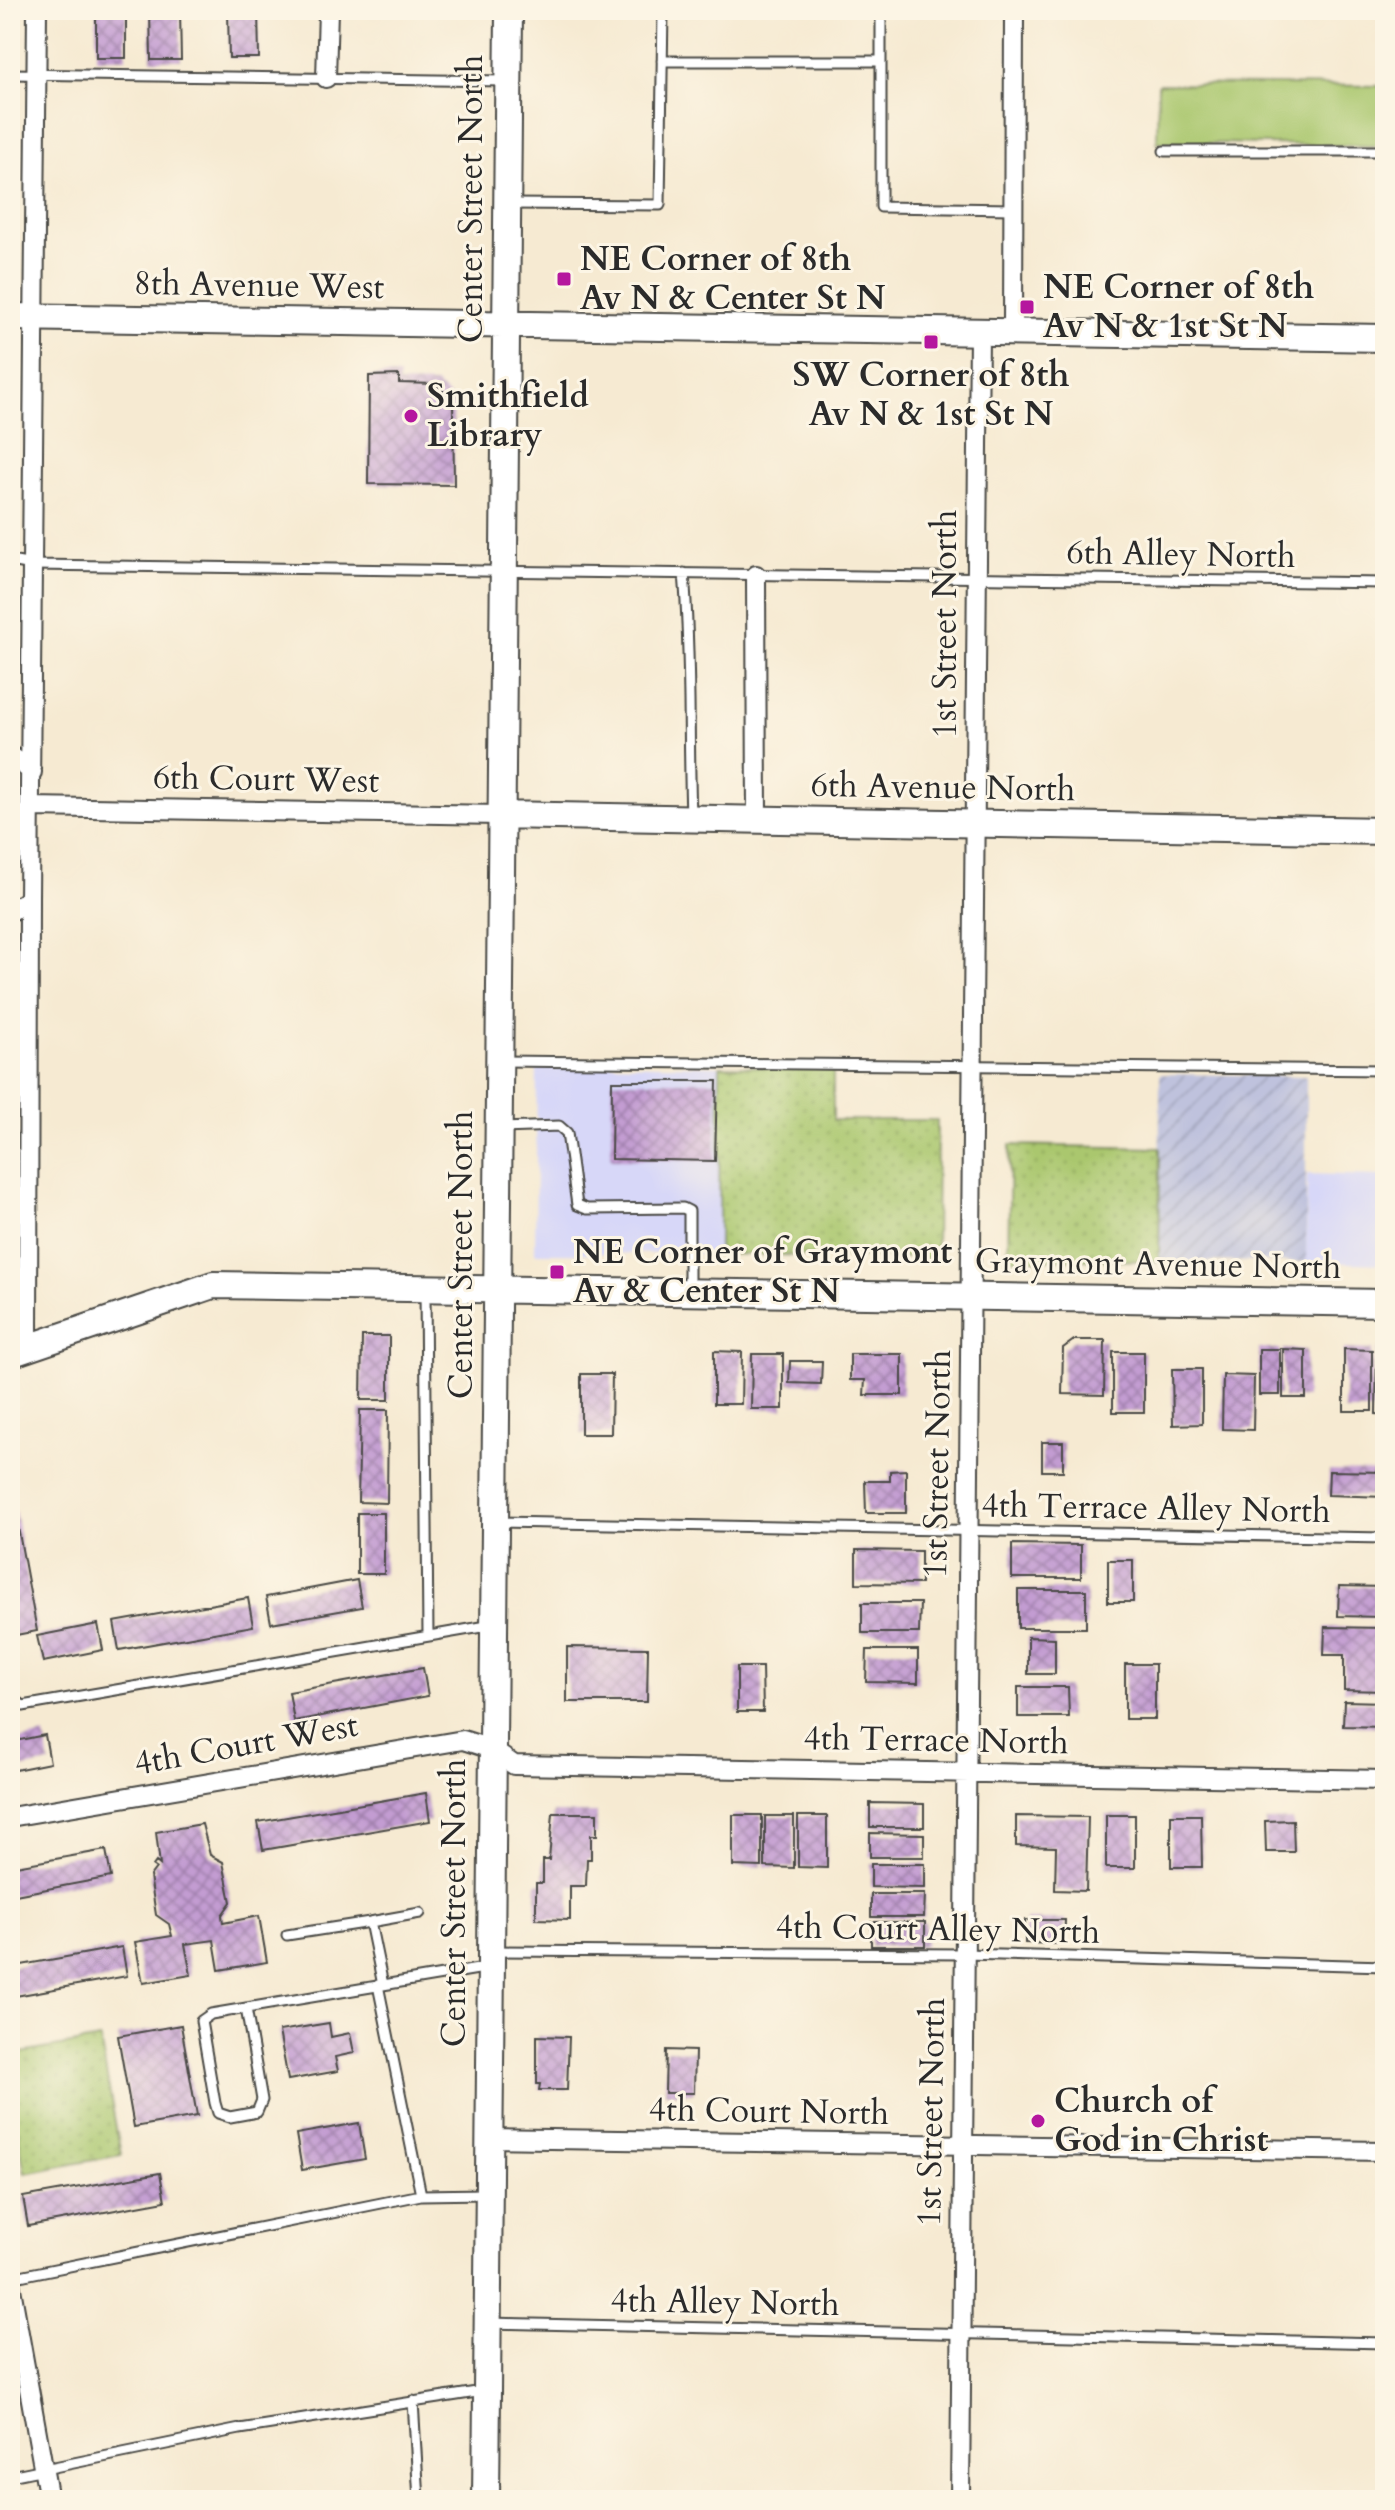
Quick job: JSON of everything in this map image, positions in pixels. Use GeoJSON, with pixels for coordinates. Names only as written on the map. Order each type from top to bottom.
{"type":"FeatureCollection","features":[{"type":"Feature","properties":{"kind":"street"},"geometry":{"type":"LineString","coordinates":[[19,1351],[32,807],[33,565],[22,317],[37,10]]}},
{"type":"Feature","properties":{"kind":"street"},"geometry":{"type":"LineString","coordinates":[[326,78],[328,10]]}},
{"type":"Feature","properties":{"kind":"street","name":"Center Street North"},"geometry":{"type":"LineString","coordinates":[[486,2500],[509,10]]}},
{"type":"Feature","properties":{"kind":"street"},"geometry":{"type":"LineString","coordinates":[[1013,332],[1014,10]]}},
{"type":"Feature","properties":{"kind":"street","name":"8th Avenue West"},"geometry":{"type":"LineString","coordinates":[[22,317],[1385,338]]}},
{"type":"Feature","properties":{"kind":"street","name":"1st Street North"},"geometry":{"type":"LineString","coordinates":[[960,2500],[979,332]]}},
{"type":"Feature","properties":{"kind":"street"},"geometry":{"type":"LineString","coordinates":[[756,575],[757,820]]}},
{"type":"Feature","properties":{"kind":"street"},"geometry":{"type":"LineString","coordinates":[[10,755],[32,772]]}},
{"type":"Feature","properties":{"kind":"street","name":"6th Court West"},"geometry":{"type":"LineString","coordinates":[[32,807],[500,815]]}},
{"type":"Feature","properties":{"kind":"street","name":"6th Avenue North"},"geometry":{"type":"LineString","coordinates":[[500,815],[1385,831]]}},
{"type":"Feature","properties":{"kind":"street"},"geometry":{"type":"LineString","coordinates":[[10,912],[29,899]]}},
{"type":"Feature","properties":{"kind":"street","name":"Graymont Avenue North"},"geometry":{"type":"LineString","coordinates":[[19,1351],[213,1285],[1385,1303]]}},
{"type":"Feature","properties":{"kind":"street","name":"4th Court West"},"geometry":{"type":"LineString","coordinates":[[10,1817],[463,1740],[491,1749]]}},
{"type":"Feature","properties":{"kind":"street","name":"4th Terrace North"},"geometry":{"type":"LineString","coordinates":[[491,1749],[514,1765],[1385,1780]]}},
{"type":"Feature","properties":{"kind":"street","name":"4th Court North"},"geometry":{"type":"LineString","coordinates":[[488,2138],[1385,2151]]}},
{"type":"Feature","properties":{"kind":"street"},"geometry":{"type":"LineString","coordinates":[[10,2280],[49,2500]]}},
{"type":"Feature","properties":{"kind":"lane"},"geometry":{"type":"LineString","coordinates":[[507,204],[660,205],[663,10]]}},
{"type":"Feature","properties":{"kind":"lane"},"geometry":{"type":"LineString","coordinates":[[881,10],[881,207],[1013,209]]}},
{"type":"Feature","properties":{"kind":"lane"},"geometry":{"type":"LineString","coordinates":[[662,61],[881,61]]}},
{"type":"Feature","properties":{"kind":"lane"},"geometry":{"type":"LineString","coordinates":[[10,74],[508,81]]}},
{"type":"Feature","properties":{"kind":"lane"},"geometry":{"type":"LineString","coordinates":[[1164,151],[1385,151]]}},
{"type":"Feature","properties":{"kind":"lane","name":"6th Alley North"},"geometry":{"type":"LineString","coordinates":[[10,561],[33,565],[1385,583]]}},
{"type":"Feature","properties":{"kind":"lane"},"geometry":{"type":"LineString","coordinates":[[684,573],[690,639],[688,727],[691,819]]}},
{"type":"Feature","properties":{"kind":"lane"},"geometry":{"type":"LineString","coordinates":[[498,1061],[1385,1070]]}},
{"type":"Feature","properties":{"kind":"lane"},"geometry":{"type":"LineString","coordinates":[[498,1129],[559,1126],[567,1133],[577,1205],[587,1209],[683,1208],[689,1211],[690,1292]]}},
{"type":"Feature","properties":{"kind":"lane"},"geometry":{"type":"LineString","coordinates":[[425,1288],[428,1636]]}},
{"type":"Feature","properties":{"kind":"lane","name":"4th Terrace Alley North"},"geometry":{"type":"LineString","coordinates":[[494,1522],[1385,1538]]}},
{"type":"Feature","properties":{"kind":"lane"},"geometry":{"type":"LineString","coordinates":[[10,1696],[23,1706],[493,1625]]}},
{"type":"Feature","properties":{"kind":"lane"},"geometry":{"type":"LineString","coordinates":[[287,1935],[420,1913]]}},
{"type":"Feature","properties":{"kind":"lane"},"geometry":{"type":"LineString","coordinates":[[370,1922],[421,2195]]}},
{"type":"Feature","properties":{"kind":"lane","name":"4th Court Alley North"},"geometry":{"type":"LineString","coordinates":[[246,2008],[262,2100],[257,2112],[230,2117],[218,2113],[215,2103],[201,2021],[211,2014],[246,2008],[381,1985],[490,1959],[965,1954],[1385,1966]]}},
{"type":"Feature","properties":{"kind":"lane"},"geometry":{"type":"LineString","coordinates":[[10,2280],[421,2195],[488,2194]]}},
{"type":"Feature","properties":{"kind":"lane","name":"4th Alley North"},"geometry":{"type":"LineString","coordinates":[[487,2323],[1385,2343]]}},
{"type":"Feature","properties":{"kind":"lane"},"geometry":{"type":"LineString","coordinates":[[10,2476],[240,2429],[487,2391]]}},
{"type":"Feature","properties":{"kind":"lane"},"geometry":{"type":"LineString","coordinates":[[413,2401],[419,2500]]}},
{"type":"Feature","properties":{"kind":"shaded area"},"geometry":{"type":"Polygon","coordinates":[[[537,1063],[720,1066],[719,1254],[535,1253],[537,1063]]]}},
{"type":"Feature","properties":{"kind":"shaded area"},"geometry":{"type":"Polygon","coordinates":[[[1160,1074],[1306,1076],[1306,1262],[1159,1261],[1160,1074]]]}},
{"type":"Feature","properties":{"kind":"shaded area"},"geometry":{"type":"Polygon","coordinates":[[[1307,1174],[1385,1176],[1385,1264],[1306,1262],[1307,1174]]]}},
{"type":"Feature","properties":{"kind":"green space"},"geometry":{"type":"Polygon","coordinates":[[[1158,84],[1381,86],[1380,146],[1157,142],[1158,84]]]}},
{"type":"Feature","properties":{"kind":"green space"},"geometry":{"type":"Polygon","coordinates":[[[720,1066],[833,1068],[833,1120],[937,1120],[936,1258],[719,1254],[720,1066]]]}},
{"type":"Feature","properties":{"kind":"green space"},"geometry":{"type":"Polygon","coordinates":[[[1010,1145],[1160,1148],[1159,1261],[1008,1259],[1010,1145]]]}},
{"type":"Feature","properties":{"kind":"green space"},"geometry":{"type":"Polygon","coordinates":[[[100,2039],[121,2155],[25,2173],[10,2090],[10,2055],[100,2039]]]}},
{"type":"Feature","properties":{"kind":"building"},"geometry":{"type":"Polygon","coordinates":[[[96,10],[126,10],[126,58],[96,58],[96,10]]]}},
{"type":"Feature","properties":{"kind":"building"},"geometry":{"type":"Polygon","coordinates":[[[150,10],[180,10],[181,60],[151,60],[150,10]]]}},
{"type":"Feature","properties":{"kind":"building"},"geometry":{"type":"Polygon","coordinates":[[[228,10],[258,10],[259,58],[229,58],[228,10]]]}},
{"type":"Feature","properties":{"kind":"building","name":"Smithfield Library"},"geometry":{"type":"Polygon","coordinates":[[[399,375],[399,383],[436,384],[453,400],[454,485],[368,484],[369,376],[399,375]]]}},
{"type":"Feature","properties":{"kind":"building"},"geometry":{"type":"Polygon","coordinates":[[[612,1081],[717,1081],[715,1161],[611,1159],[612,1081]]]}},
{"type":"Feature","properties":{"kind":"building"},"geometry":{"type":"Polygon","coordinates":[[[362,1336],[389,1336],[389,1400],[361,1400],[362,1336]]]}},
{"type":"Feature","properties":{"kind":"building"},"geometry":{"type":"Polygon","coordinates":[[[1074,1340],[1105,1340],[1104,1395],[1062,1394],[1063,1348],[1074,1340]]]}},
{"type":"Feature","properties":{"kind":"building"},"geometry":{"type":"Polygon","coordinates":[[[1259,1349],[1280,1349],[1280,1395],[1259,1395],[1259,1349]]]}},
{"type":"Feature","properties":{"kind":"building"},"geometry":{"type":"Polygon","coordinates":[[[1283,1349],[1306,1350],[1306,1398],[1283,1398],[1283,1349]]]}},
{"type":"Feature","properties":{"kind":"building"},"geometry":{"type":"Polygon","coordinates":[[[1344,1349],[1372,1350],[1372,1411],[1344,1411],[1344,1349]]]}},
{"type":"Feature","properties":{"kind":"building"},"geometry":{"type":"Polygon","coordinates":[[[1377,1350],[1385,1350],[1385,1415],[1376,1414],[1377,1350]]]}},
{"type":"Feature","properties":{"kind":"building"},"geometry":{"type":"Polygon","coordinates":[[[714,1351],[742,1352],[741,1404],[714,1404],[714,1351]]]}},
{"type":"Feature","properties":{"kind":"building"},"geometry":{"type":"Polygon","coordinates":[[[1113,1352],[1144,1352],[1144,1412],[1113,1412],[1113,1352]]]}},
{"type":"Feature","properties":{"kind":"building"},"geometry":{"type":"Polygon","coordinates":[[[752,1354],[783,1354],[783,1409],[751,1409],[752,1354]]]}},
{"type":"Feature","properties":{"kind":"building"},"geometry":{"type":"Polygon","coordinates":[[[850,1354],[902,1354],[902,1395],[864,1395],[865,1380],[850,1380],[850,1354]]]}},
{"type":"Feature","properties":{"kind":"building"},"geometry":{"type":"Polygon","coordinates":[[[790,1361],[822,1361],[821,1384],[789,1383],[790,1361]]]}},
{"type":"Feature","properties":{"kind":"building"},"geometry":{"type":"Polygon","coordinates":[[[1172,1369],[1202,1369],[1202,1424],[1173,1425],[1172,1369]]]}},
{"type":"Feature","properties":{"kind":"building"},"geometry":{"type":"Polygon","coordinates":[[[581,1374],[612,1374],[611,1434],[581,1434],[581,1374]]]}},
{"type":"Feature","properties":{"kind":"building"},"geometry":{"type":"Polygon","coordinates":[[[1223,1375],[1254,1376],[1253,1430],[1222,1429],[1223,1375]]]}},
{"type":"Feature","properties":{"kind":"building"},"geometry":{"type":"Polygon","coordinates":[[[360,1410],[388,1410],[387,1503],[358,1502],[360,1410]]]}},
{"type":"Feature","properties":{"kind":"building"},"geometry":{"type":"Polygon","coordinates":[[[1042,1442],[1063,1442],[1063,1471],[1042,1471],[1042,1442]]]}},
{"type":"Feature","properties":{"kind":"building"},"geometry":{"type":"Polygon","coordinates":[[[906,1470],[906,1513],[866,1513],[865,1481],[890,1481],[890,1471],[906,1470]]]}},
{"type":"Feature","properties":{"kind":"building"},"geometry":{"type":"Polygon","coordinates":[[[1329,1471],[1385,1472],[1385,1497],[1328,1495],[1329,1471]]]}},
{"type":"Feature","properties":{"kind":"building"},"geometry":{"type":"Polygon","coordinates":[[[15,1511],[37,1631],[11,1636],[10,1512],[15,1511]]]}},
{"type":"Feature","properties":{"kind":"building"},"geometry":{"type":"Polygon","coordinates":[[[357,1513],[384,1513],[384,1574],[357,1574],[357,1513]]]}},
{"type":"Feature","properties":{"kind":"building"},"geometry":{"type":"Polygon","coordinates":[[[1012,1544],[1081,1545],[1081,1578],[1012,1578],[1012,1544]]]}},
{"type":"Feature","properties":{"kind":"building"},"geometry":{"type":"Polygon","coordinates":[[[856,1550],[921,1551],[921,1584],[856,1583],[856,1550]]]}},
{"type":"Feature","properties":{"kind":"building"},"geometry":{"type":"Polygon","coordinates":[[[1108,1560],[1133,1560],[1133,1602],[1108,1602],[1108,1560]]]}},
{"type":"Feature","properties":{"kind":"building"},"geometry":{"type":"Polygon","coordinates":[[[357,1580],[362,1607],[271,1623],[266,1597],[357,1580]]]}},
{"type":"Feature","properties":{"kind":"building"},"geometry":{"type":"Polygon","coordinates":[[[1339,1586],[1384,1587],[1383,1617],[1338,1616],[1339,1586]]]}},
{"type":"Feature","properties":{"kind":"building"},"geometry":{"type":"Polygon","coordinates":[[[1018,1590],[1086,1590],[1086,1628],[1018,1628],[1018,1590]]]}},
{"type":"Feature","properties":{"kind":"building"},"geometry":{"type":"Polygon","coordinates":[[[248,1598],[253,1626],[119,1650],[114,1622],[248,1598]]]}},
{"type":"Feature","properties":{"kind":"building"},"geometry":{"type":"Polygon","coordinates":[[[862,1603],[920,1603],[919,1633],[862,1633],[862,1603]]]}},
{"type":"Feature","properties":{"kind":"building"},"geometry":{"type":"Polygon","coordinates":[[[98,1624],[103,1650],[43,1662],[37,1636],[98,1624]]]}},
{"type":"Feature","properties":{"kind":"building"},"geometry":{"type":"Polygon","coordinates":[[[1325,1627],[1385,1628],[1385,1691],[1344,1690],[1344,1655],[1324,1655],[1325,1627]]]}},
{"type":"Feature","properties":{"kind":"building"},"geometry":{"type":"Polygon","coordinates":[[[1028,1637],[1055,1638],[1055,1674],[1028,1674],[1028,1637]]]}},
{"type":"Feature","properties":{"kind":"building"},"geometry":{"type":"Polygon","coordinates":[[[567,1647],[648,1648],[647,1702],[567,1702],[567,1647]]]}},
{"type":"Feature","properties":{"kind":"building"},"geometry":{"type":"Polygon","coordinates":[[[867,1650],[918,1650],[918,1683],[866,1682],[867,1650]]]}},
{"type":"Feature","properties":{"kind":"building"},"geometry":{"type":"Polygon","coordinates":[[[1125,1664],[1155,1664],[1155,1719],[1125,1719],[1125,1664]]]}},
{"type":"Feature","properties":{"kind":"building"},"geometry":{"type":"Polygon","coordinates":[[[737,1667],[762,1667],[763,1712],[737,1712],[737,1667]]]}},
{"type":"Feature","properties":{"kind":"building"},"geometry":{"type":"Polygon","coordinates":[[[423,1668],[428,1696],[294,1721],[289,1692],[423,1668]]]}},
{"type":"Feature","properties":{"kind":"building"},"geometry":{"type":"Polygon","coordinates":[[[1018,1687],[1068,1687],[1069,1717],[1018,1717],[1018,1687]]]}},
{"type":"Feature","properties":{"kind":"building"},"geometry":{"type":"Polygon","coordinates":[[[1344,1701],[1385,1702],[1385,1727],[1343,1726],[1344,1701]]]}},
{"type":"Feature","properties":{"kind":"building"},"geometry":{"type":"Polygon","coordinates":[[[45,1735],[50,1763],[10,1771],[10,1742],[45,1735]]]}},
{"type":"Feature","properties":{"kind":"building"},"geometry":{"type":"Polygon","coordinates":[[[426,1793],[430,1821],[263,1850],[258,1822],[426,1793]]]}},
{"type":"Feature","properties":{"kind":"building"},"geometry":{"type":"Polygon","coordinates":[[[870,1803],[924,1804],[924,1827],[870,1827],[870,1803]]]}},
{"type":"Feature","properties":{"kind":"building"},"geometry":{"type":"Polygon","coordinates":[[[553,1813],[597,1813],[597,1835],[591,1835],[586,1886],[570,1886],[570,1920],[536,1919],[536,1883],[543,1883],[543,1860],[549,1860],[553,1813]]]}},
{"type":"Feature","properties":{"kind":"building"},"geometry":{"type":"Polygon","coordinates":[[[733,1815],[762,1815],[762,1867],[733,1866],[733,1815]]]}},
{"type":"Feature","properties":{"kind":"building"},"geometry":{"type":"Polygon","coordinates":[[[1106,1815],[1135,1815],[1135,1868],[1106,1868],[1106,1815]]]}},
{"type":"Feature","properties":{"kind":"building"},"geometry":{"type":"Polygon","coordinates":[[[1171,1815],[1201,1815],[1202,1867],[1171,1867],[1171,1815]]]}},
{"type":"Feature","properties":{"kind":"building"},"geometry":{"type":"Polygon","coordinates":[[[765,1816],[794,1816],[794,1868],[765,1867],[765,1816]]]}},
{"type":"Feature","properties":{"kind":"building"},"geometry":{"type":"Polygon","coordinates":[[[798,1816],[827,1816],[827,1868],[798,1867],[798,1816]]]}},
{"type":"Feature","properties":{"kind":"building"},"geometry":{"type":"Polygon","coordinates":[[[1016,1816],[1088,1817],[1086,1891],[1055,1890],[1056,1847],[1016,1846],[1016,1816]]]}},
{"type":"Feature","properties":{"kind":"building"},"geometry":{"type":"Polygon","coordinates":[[[1293,1820],[1294,1852],[1266,1852],[1265,1821],[1293,1820]]]}},
{"type":"Feature","properties":{"kind":"building"},"geometry":{"type":"Polygon","coordinates":[[[202,1824],[210,1855],[223,1862],[231,1902],[222,1915],[223,1923],[259,1916],[267,1962],[219,1970],[214,1940],[185,1944],[191,1975],[143,1983],[135,1942],[172,1936],[169,1924],[156,1915],[150,1876],[156,1862],[160,1865],[156,1832],[202,1824]]]}},
{"type":"Feature","properties":{"kind":"building"},"geometry":{"type":"Polygon","coordinates":[[[870,1833],[924,1834],[924,1857],[870,1857],[870,1833]]]}},
{"type":"Feature","properties":{"kind":"building"},"geometry":{"type":"Polygon","coordinates":[[[106,1850],[111,1877],[10,1896],[10,1867],[106,1850]]]}},
{"type":"Feature","properties":{"kind":"building"},"geometry":{"type":"Polygon","coordinates":[[[871,1864],[925,1864],[925,1888],[871,1887],[871,1864]]]}},
{"type":"Feature","properties":{"kind":"building"},"geometry":{"type":"Polygon","coordinates":[[[871,1894],[925,1894],[924,1917],[871,1917],[871,1894]]]}},
{"type":"Feature","properties":{"kind":"building"},"geometry":{"type":"Polygon","coordinates":[[[1025,1920],[1065,1920],[1064,1944],[1025,1943],[1025,1920]]]}},
{"type":"Feature","properties":{"kind":"building"},"geometry":{"type":"Polygon","coordinates":[[[871,1922],[925,1922],[925,1946],[871,1946],[871,1922]]]}},
{"type":"Feature","properties":{"kind":"building"},"geometry":{"type":"Polygon","coordinates":[[[122,1947],[127,1976],[10,1997],[10,1967],[122,1947]]]}},
{"type":"Feature","properties":{"kind":"building"},"geometry":{"type":"Polygon","coordinates":[[[329,2023],[331,2037],[350,2033],[354,2053],[335,2057],[338,2071],[288,2080],[279,2031],[329,2023]]]}},
{"type":"Feature","properties":{"kind":"building"},"geometry":{"type":"Polygon","coordinates":[[[181,2025],[197,2116],[134,2127],[118,2036],[181,2025]]]}},
{"type":"Feature","properties":{"kind":"building"},"geometry":{"type":"Polygon","coordinates":[[[537,2036],[569,2037],[567,2090],[539,2090],[537,2036]]]}},
{"type":"Feature","properties":{"kind":"building"},"geometry":{"type":"Polygon","coordinates":[[[666,2050],[695,2051],[694,2093],[665,2093],[666,2050]]]}},
{"type":"Feature","properties":{"kind":"building"},"geometry":{"type":"Polygon","coordinates":[[[359,2123],[365,2159],[302,2170],[296,2134],[359,2123]]]}},
{"type":"Feature","properties":{"kind":"building"},"geometry":{"type":"Polygon","coordinates":[[[160,2173],[165,2201],[28,2226],[23,2197],[160,2173]]]}},
{"type":"Feature","properties":{"kind":"place","name":"NE Corner of 8th Av N & Center St N"},"geometry":{"type":"Point","coordinates":[564,279]}},
{"type":"Feature","properties":{"kind":"place","name":"NE Corner of 8th Av N & 1st St N"},"geometry":{"type":"Point","coordinates":[1027,307]}},
{"type":"Feature","properties":{"kind":"place","name":"SW Corner of 8th Av N & 1st St N"},"geometry":{"type":"Point","coordinates":[931,342]}},
{"type":"Feature","properties":{"kind":"place","name":"Smithfield Library"},"geometry":{"type":"Point","coordinates":[411,416]}},
{"type":"Feature","properties":{"kind":"place","name":"NE Corner of Graymont Av & Center St N"},"geometry":{"type":"Point","coordinates":[557,1272]}},
{"type":"Feature","properties":{"kind":"place","name":"Church of God in Christ"},"geometry":{"type":"Point","coordinates":[1038,2121]}}]}
